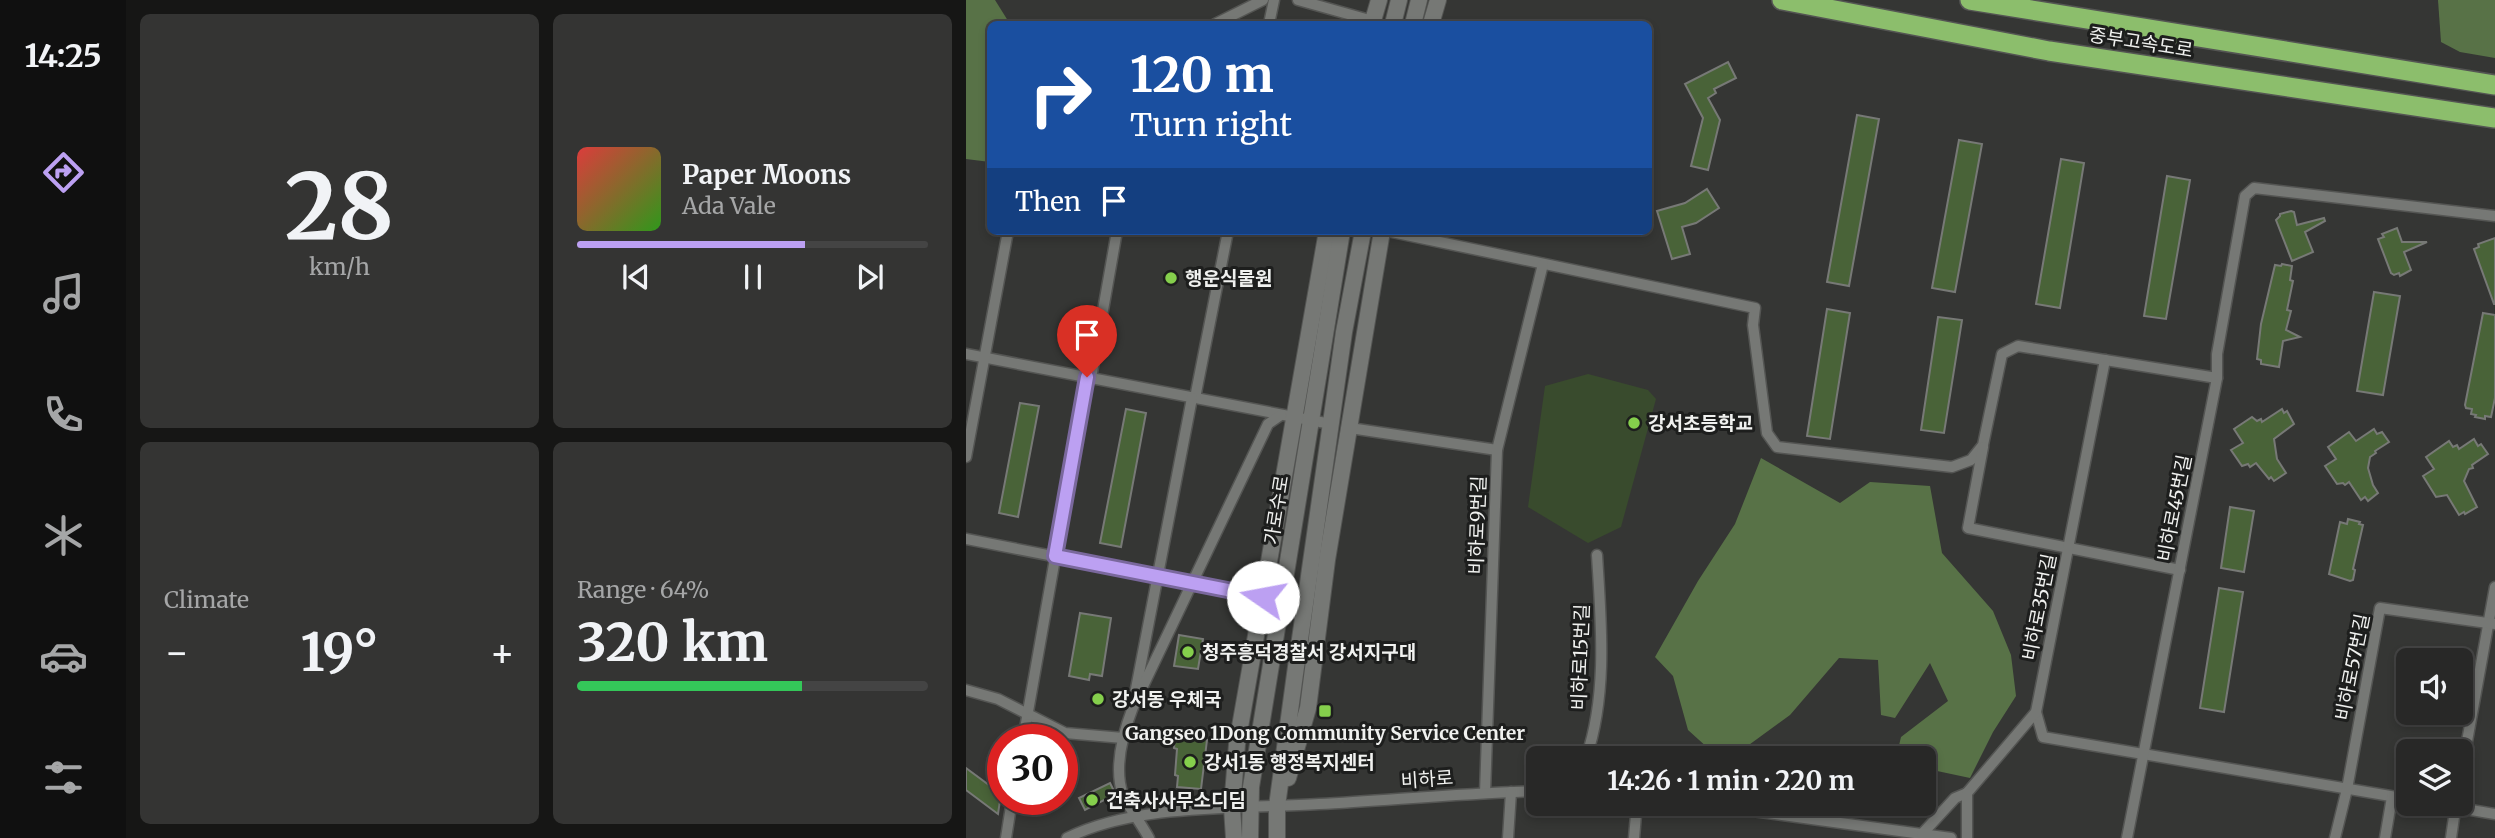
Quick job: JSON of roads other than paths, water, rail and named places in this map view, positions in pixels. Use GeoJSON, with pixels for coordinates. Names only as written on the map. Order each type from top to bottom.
{"type":"FeatureCollection","features":[{"type":"Feature","properties":{"kind":"highway","name":"중부고속도로"},"geometry":{"type":"LineString","coordinates":[[1782,0],[2049,51],[2495,118]]}},
{"type":"Feature","properties":{"kind":"highway","name":"중부고속도로"},"geometry":{"type":"LineString","coordinates":[[1969,0],[2495,85]]}},
{"type":"Feature","properties":{"kind":"main road"},"geometry":{"type":"LineString","coordinates":[[1373,21],[1378,0]]}},
{"type":"Feature","properties":{"kind":"main road"},"geometry":{"type":"LineString","coordinates":[[1394,21],[1399,0]]}},
{"type":"Feature","properties":{"kind":"main road"},"geometry":{"type":"LineString","coordinates":[[1414,21],[1419,0]]}},
{"type":"Feature","properties":{"kind":"main road"},"geometry":{"type":"LineString","coordinates":[[1433,21],[1438,0]]}},
{"type":"Feature","properties":{"kind":"main road"},"geometry":{"type":"LineString","coordinates":[[1234,838],[1232,808],[1237,744],[1263,597],[1288,416],[1326,235]]}},
{"type":"Feature","properties":{"kind":"main road","name":"가로수로"},"geometry":{"type":"LineString","coordinates":[[1250,838],[1250,807],[1341,235]]}},
{"type":"Feature","properties":{"kind":"main road"},"geometry":{"type":"LineString","coordinates":[[1277,838],[1277,806],[1344,332],[1362,235]]}},
{"type":"Feature","properties":{"kind":"main road"},"geometry":{"type":"LineString","coordinates":[[1277,806],[1308,708],[1327,561],[1381,235]]}},
{"type":"Feature","properties":{"kind":"street"},"geometry":{"type":"LineString","coordinates":[[1221,21],[1263,0]]}},
{"type":"Feature","properties":{"kind":"street"},"geometry":{"type":"LineString","coordinates":[[1270,21],[1274,0]]}},
{"type":"Feature","properties":{"kind":"street"},"geometry":{"type":"LineString","coordinates":[[1298,0],[1366,21]]}},
{"type":"Feature","properties":{"kind":"street","name":"비하로45번길"},"geometry":{"type":"LineString","coordinates":[[2127,838],[2217,377],[2217,354],[2245,196],[2254,188],[2495,216]]}},
{"type":"Feature","properties":{"kind":"street"},"geometry":{"type":"LineString","coordinates":[[967,452],[1007,235]]}},
{"type":"Feature","properties":{"kind":"street"},"geometry":{"type":"LineString","coordinates":[[1026,724],[1116,235]]}},
{"type":"Feature","properties":{"kind":"street"},"geometry":{"type":"LineString","coordinates":[[1149,838],[1124,797],[1119,780],[1123,738],[1133,707],[1227,235]]}},
{"type":"Feature","properties":{"kind":"street"},"geometry":{"type":"LineString","coordinates":[[1406,235],[1755,308],[1753,324],[1767,433],[1777,447],[1952,467],[1971,460],[1984,444]]}},
{"type":"Feature","properties":{"kind":"street","name":"비하로9번길"},"geometry":{"type":"LineString","coordinates":[[1485,793],[1497,450],[1543,264]]}},
{"type":"Feature","properties":{"kind":"street"},"geometry":{"type":"LineString","coordinates":[[2180,570],[1968,528],[1984,444],[2002,354],[2018,346],[2217,377]]}},
{"type":"Feature","properties":{"kind":"street"},"geometry":{"type":"LineString","coordinates":[[966,354],[1331,425]]}},
{"type":"Feature","properties":{"kind":"street","name":"비하로35번길"},"geometry":{"type":"LineString","coordinates":[[1923,834],[1955,798],[1967,793],[2036,712],[2105,360]]}},
{"type":"Feature","properties":{"kind":"street"},"geometry":{"type":"LineString","coordinates":[[1133,707],[1268,424],[1288,416]]}},
{"type":"Feature","properties":{"kind":"street"},"geometry":{"type":"LineString","coordinates":[[1350,428],[1497,450]]}},
{"type":"Feature","properties":{"kind":"street"},"geometry":{"type":"LineString","coordinates":[[966,540],[1263,597]]}},
{"type":"Feature","properties":{"kind":"street","name":"비하로15번길"},"geometry":{"type":"LineString","coordinates":[[1590,746],[1598,699],[1601,621],[1597,555]]}},
{"type":"Feature","properties":{"kind":"street"},"geometry":{"type":"LineString","coordinates":[[2468,739],[2491,624],[2495,587]]}},
{"type":"Feature","properties":{"kind":"street","name":"비하로57번길"},"geometry":{"type":"LineString","coordinates":[[2335,838],[2347,789],[2379,608],[2491,624]]}},
{"type":"Feature","properties":{"kind":"street"},"geometry":{"type":"LineString","coordinates":[[966,690],[998,699],[1065,733],[1123,738]]}},
{"type":"Feature","properties":{"kind":"street"},"geometry":{"type":"LineString","coordinates":[[2036,712],[2043,737],[2396,798]]}},
{"type":"Feature","properties":{"kind":"street","name":"비하로"},"geometry":{"type":"LineString","coordinates":[[1067,838],[1090,826],[1138,816],[1526,791]]}},
{"type":"Feature","properties":{"kind":"street"},"geometry":{"type":"LineString","coordinates":[[1508,838],[1511,792]]}},
{"type":"Feature","properties":{"kind":"street"},"geometry":{"type":"LineString","coordinates":[[1967,793],[1967,838]]}},
{"type":"Feature","properties":{"kind":"street"},"geometry":{"type":"LineString","coordinates":[[2385,838],[2392,797]]}},
{"type":"Feature","properties":{"kind":"street"},"geometry":{"type":"LineString","coordinates":[[2473,809],[2495,814]]}},
{"type":"Feature","properties":{"kind":"street"},"geometry":{"type":"LineString","coordinates":[[1006,838],[1010,815]]}},
{"type":"Feature","properties":{"kind":"street"},"geometry":{"type":"LineString","coordinates":[[1634,838],[1636,816]]}},
{"type":"Feature","properties":{"kind":"street"},"geometry":{"type":"LineString","coordinates":[[1771,816],[1867,832],[1951,838]]}},
{"type":"Feature","properties":{"kind":"street"},"geometry":{"type":"LineString","coordinates":[[2451,838],[2454,816]]}},
{"type":"Feature","properties":{"kind":"place","name":"행운식물원"},"geometry":{"type":"Point","coordinates":[1171,278]}},
{"type":"Feature","properties":{"kind":"place","name":"강서초등학교"},"geometry":{"type":"Point","coordinates":[1634,423]}},
{"type":"Feature","properties":{"kind":"place","name":"청주흥덕경찰서 강서지구대"},"geometry":{"type":"Point","coordinates":[1188,652]}},
{"type":"Feature","properties":{"kind":"place","name":"강서동 우체국"},"geometry":{"type":"Point","coordinates":[1098,699]}},
{"type":"Feature","properties":{"kind":"place","name":"Gangseo 1Dong Community Service Center"},"geometry":{"type":"Point","coordinates":[1325,711]}},
{"type":"Feature","properties":{"kind":"place","name":"강서1동 행정복지센터"},"geometry":{"type":"Point","coordinates":[1190,762]}},
{"type":"Feature","properties":{"kind":"place","name":"건축사사무소디딤"},"geometry":{"type":"Point","coordinates":[1092,800]}}]}
